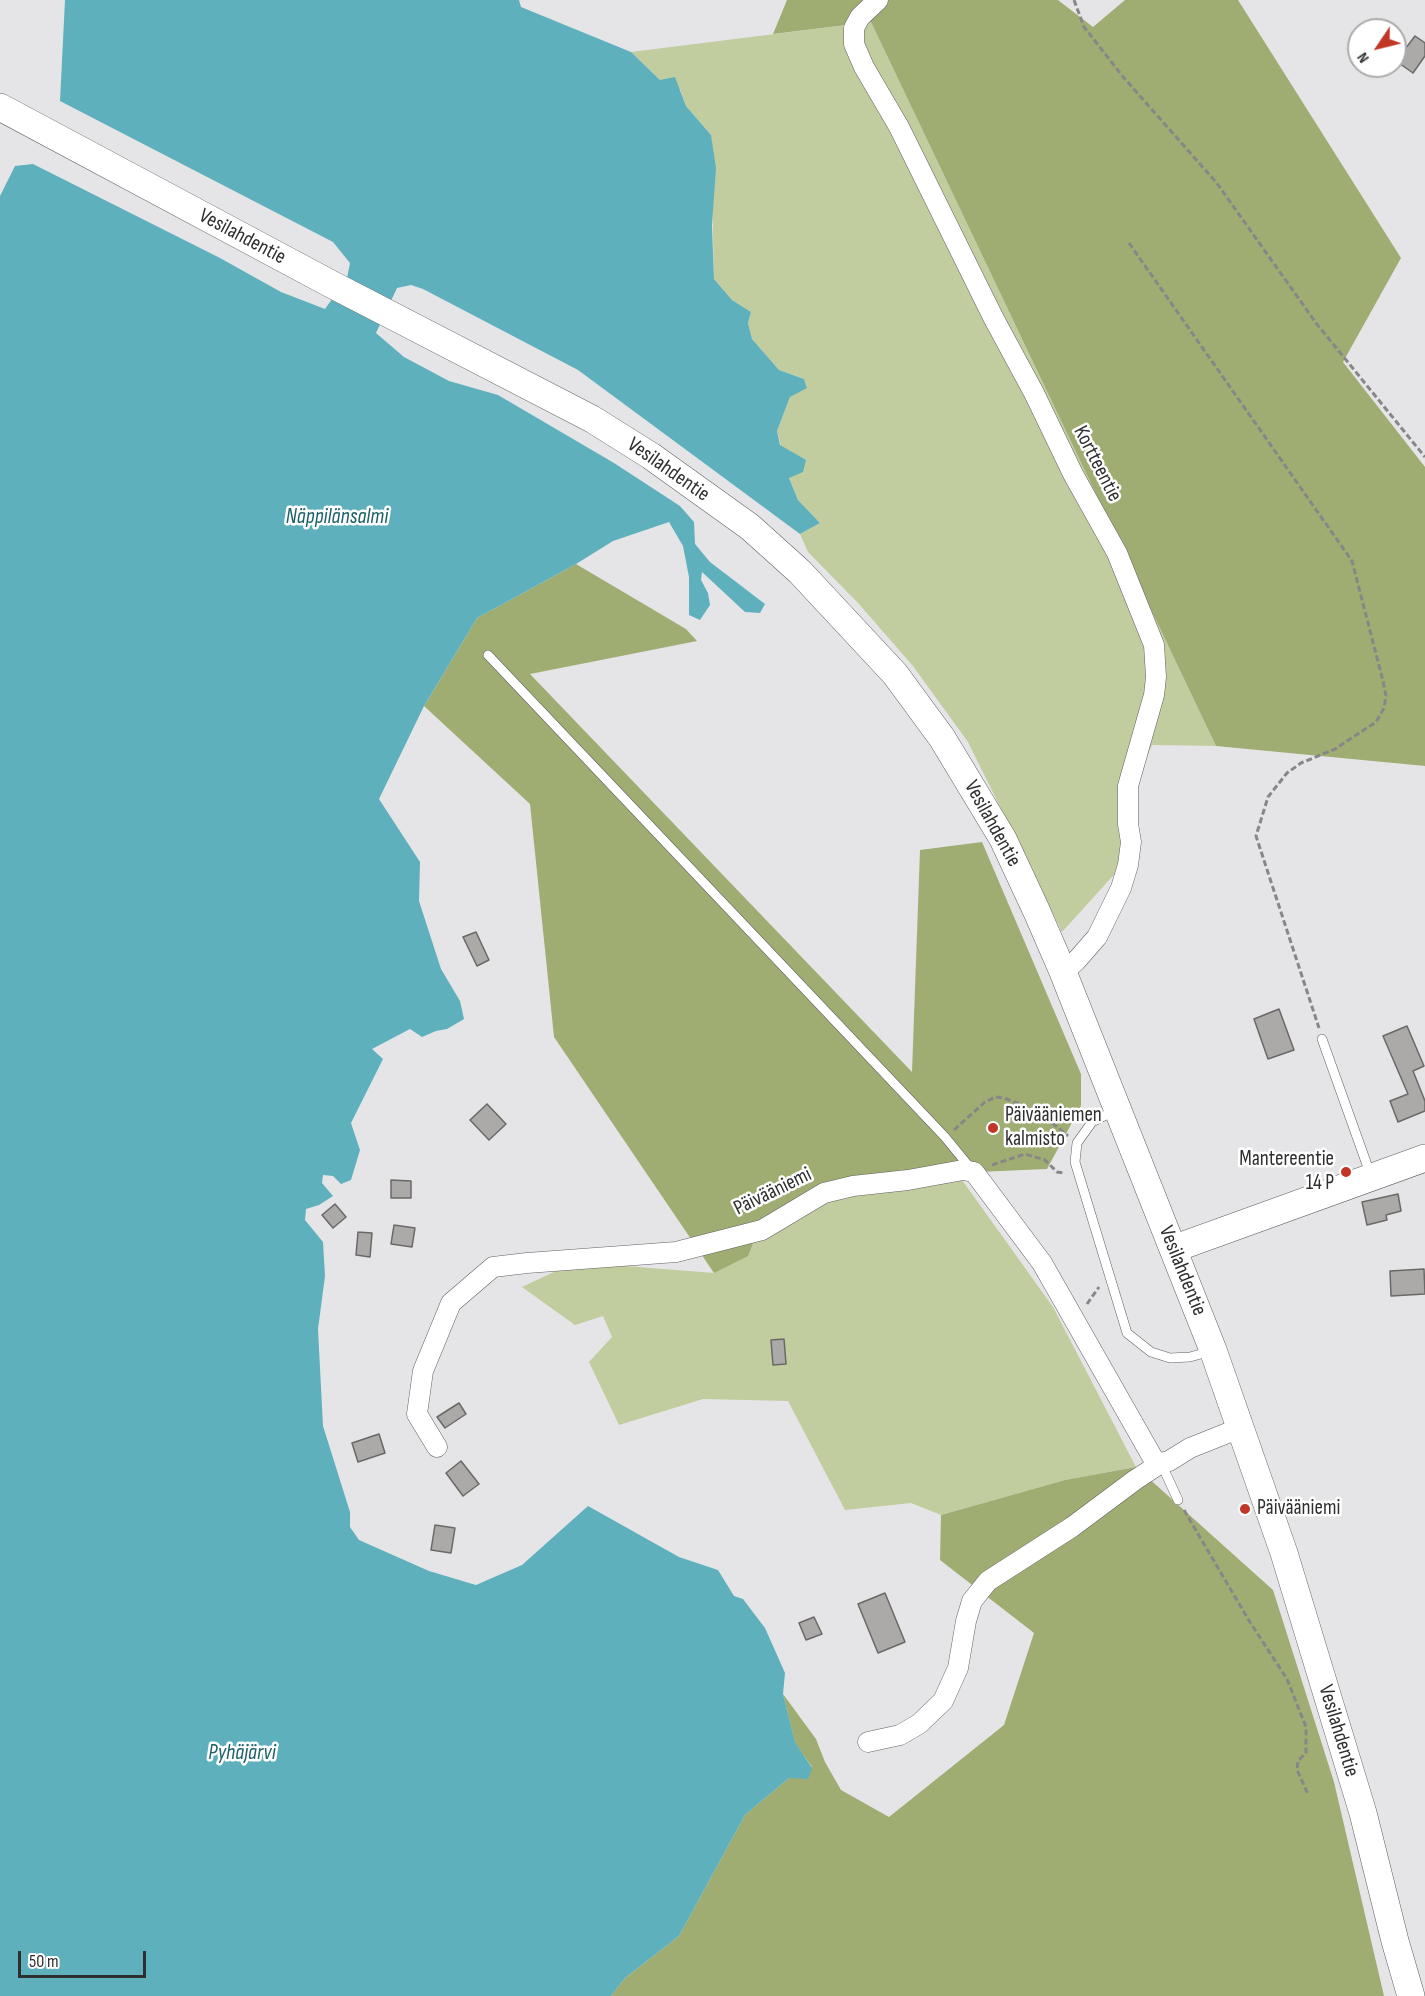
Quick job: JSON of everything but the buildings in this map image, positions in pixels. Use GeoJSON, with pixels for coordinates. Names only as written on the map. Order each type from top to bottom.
{"type":"FeatureCollection","features":[{"type":"Feature","properties":{"kind":"main road","name":"Vesilahdentie"},"geometry":{"type":"LineString","coordinates":[[0,107],[331,284],[592,419],[651,456],[750,526],[800,572],[895,674],[942,738],[1003,839],[1064,972],[1213,1350],[1284,1553],[1363,1813],[1411,1996]]}},
{"type":"Feature","properties":{"kind":"main road"},"geometry":{"type":"LineString","coordinates":[[1173,1249],[1425,1158]]}},
{"type":"Feature","properties":{"kind":"street","name":"Kortteentie"},"geometry":{"type":"LineString","coordinates":[[878,0],[860,17],[854,28],[854,44],[864,67],[899,127],[1073,474],[1117,553],[1154,645],[1156,677],[1154,695],[1128,786],[1128,824],[1131,842],[1128,865],[1121,888],[1097,937],[1076,962],[1064,972]]}},
{"type":"Feature","properties":{"kind":"street","name":"Päivääniemi"},"geometry":{"type":"LineString","coordinates":[[437,1448],[417,1414],[423,1371],[452,1303],[493,1268],[527,1263],[676,1252],[762,1230],[824,1193],[853,1186],[908,1180],[963,1170],[974,1172]]}},
{"type":"Feature","properties":{"kind":"street"},"geometry":{"type":"LineString","coordinates":[[974,1172],[1042,1263],[1154,1460],[1161,1463]]}},
{"type":"Feature","properties":{"kind":"street"},"geometry":{"type":"LineString","coordinates":[[868,1742],[900,1735],[919,1724],[943,1701],[958,1668],[972,1601],[988,1581],[1072,1527],[1161,1463],[1169,1461],[1190,1448],[1240,1428]]}},
{"type":"Feature","properties":{"kind":"lane"},"geometry":{"type":"LineString","coordinates":[[488,655],[945,1137],[974,1172]]}},
{"type":"Feature","properties":{"kind":"lane"},"geometry":{"type":"LineString","coordinates":[[1322,1039],[1372,1178]]}},
{"type":"Feature","properties":{"kind":"lane"},"geometry":{"type":"LineString","coordinates":[[1118,1108],[1092,1122],[1077,1143],[1075,1162],[1127,1333],[1151,1352],[1170,1358],[1190,1357],[1213,1350]]}},
{"type":"Feature","properties":{"kind":"lane"},"geometry":{"type":"LineString","coordinates":[[1161,1463],[1178,1500]]}},
{"type":"Feature","properties":{"kind":"path"},"geometry":{"type":"LineString","coordinates":[[1074,0],[1084,27],[1124,78],[1216,182],[1316,323],[1425,457]]}},
{"type":"Feature","properties":{"kind":"path"},"geometry":{"type":"LineString","coordinates":[[1129,243],[1352,561],[1383,681],[1386,696],[1384,708],[1376,722],[1335,749],[1301,763],[1287,773],[1268,797],[1256,836],[1322,1039]]}},
{"type":"Feature","properties":{"kind":"path"},"geometry":{"type":"LineString","coordinates":[[945,1137],[995,1097],[1004,1098],[1038,1111],[1077,1143]]}},
{"type":"Feature","properties":{"kind":"path"},"geometry":{"type":"LineString","coordinates":[[974,1172],[1025,1154],[1045,1160],[1057,1172],[1079,1175]]}},
{"type":"Feature","properties":{"kind":"path"},"geometry":{"type":"LineString","coordinates":[[1075,1320],[1102,1283],[1111,1280]]}},
{"type":"Feature","properties":{"kind":"path"},"geometry":{"type":"LineString","coordinates":[[1178,1500],[1248,1619],[1287,1678],[1306,1727],[1306,1753],[1298,1761],[1297,1770],[1308,1794]]}},
{"type":"Feature","properties":{"kind":"green space"},"geometry":{"type":"Polygon","coordinates":[[[787,0],[1058,0],[1093,27],[1125,0],[1238,0],[1401,258],[1343,362],[1425,467],[1425,766],[1216,746],[871,22],[773,34],[787,0]]]}},
{"type":"Feature","properties":{"kind":"green space"},"geometry":{"type":"Polygon","coordinates":[[[871,22],[1216,746],[1152,745],[1128,801],[1140,846],[1062,932],[968,742],[913,666],[858,603],[808,552],[800,534],[820,523],[798,500],[789,478],[777,431],[790,397],[807,387],[804,379],[779,370],[752,339],[748,323],[751,312],[732,300],[714,279],[711,135],[686,106],[680,89],[660,80],[631,52],[871,22]]]}},
{"type":"Feature","properties":{"kind":"green space"},"geometry":{"type":"Polygon","coordinates":[[[576,564],[686,629],[697,641],[530,674],[912,1072],[920,850],[982,842],[1081,1074],[1081,1106],[1047,1169],[861,1177],[761,1222],[748,1256],[714,1273],[554,1037],[530,804],[424,706],[477,618],[576,564]]]}},
{"type":"Feature","properties":{"kind":"green space"},"geometry":{"type":"Polygon","coordinates":[[[957,1173],[1053,1307],[1136,1467],[1065,1480],[941,1515],[911,1503],[845,1510],[788,1401],[703,1399],[619,1425],[589,1362],[612,1337],[603,1316],[575,1325],[522,1287],[575,1262],[714,1273],[761,1222],[824,1188],[957,1173]]]}},
{"type":"Feature","properties":{"kind":"green space"},"geometry":{"type":"Polygon","coordinates":[[[1136,1467],[1273,1590],[1334,1782],[1384,1996],[611,1996],[625,1978],[679,1936],[745,1815],[789,1778],[812,1767],[795,1743],[783,1694],[816,1739],[825,1762],[841,1790],[889,1817],[1004,1725],[1034,1633],[940,1560],[941,1515],[1065,1480],[1136,1467]]]}},
{"type":"Feature","properties":{"kind":"water","name":"Pyhäjärvi"},"geometry":{"type":"Polygon","coordinates":[[[65,0],[519,0],[521,7],[631,52],[660,80],[675,77],[686,106],[711,135],[716,168],[712,225],[714,279],[732,300],[751,312],[748,323],[752,339],[779,370],[804,379],[807,388],[790,397],[777,431],[780,445],[806,460],[803,472],[789,478],[798,500],[820,523],[800,534],[578,370],[423,289],[411,285],[397,288],[376,333],[404,357],[449,381],[498,395],[614,463],[680,506],[694,522],[695,544],[710,562],[765,604],[760,613],[745,612],[702,572],[701,580],[708,593],[710,605],[700,620],[689,615],[689,577],[683,546],[669,522],[613,541],[477,618],[424,706],[379,799],[420,862],[419,901],[441,969],[460,1001],[464,1019],[447,1029],[422,1037],[410,1029],[372,1049],[383,1059],[351,1123],[360,1150],[351,1180],[341,1184],[333,1176],[323,1175],[322,1183],[333,1196],[319,1205],[306,1209],[305,1220],[323,1242],[325,1276],[318,1329],[323,1426],[350,1512],[350,1527],[359,1540],[429,1571],[476,1585],[522,1565],[588,1506],[679,1557],[718,1570],[734,1596],[743,1599],[765,1628],[785,1673],[783,1694],[795,1742],[812,1768],[808,1779],[789,1778],[745,1815],[679,1936],[625,1978],[611,1996],[0,1996],[0,196],[15,166],[33,164],[220,258],[281,292],[325,309],[347,278],[350,263],[333,242],[60,101],[65,0]]]}},
{"type":"Feature","properties":{"kind":"place","name":"Päivääniemen kalmisto"},"geometry":{"type":"Point","coordinates":[993,1128]}},
{"type":"Feature","properties":{"kind":"place","name":"Mantereentie 14 P"},"geometry":{"type":"Point","coordinates":[1346,1172]}},
{"type":"Feature","properties":{"kind":"place","name":"Päivääniemi"},"geometry":{"type":"Point","coordinates":[1245,1509]}},
{"type":"Feature","properties":{"kind":"water label","name":"Näppilänsalmi"},"geometry":{"type":"Point","coordinates":[337,517]}}]}
